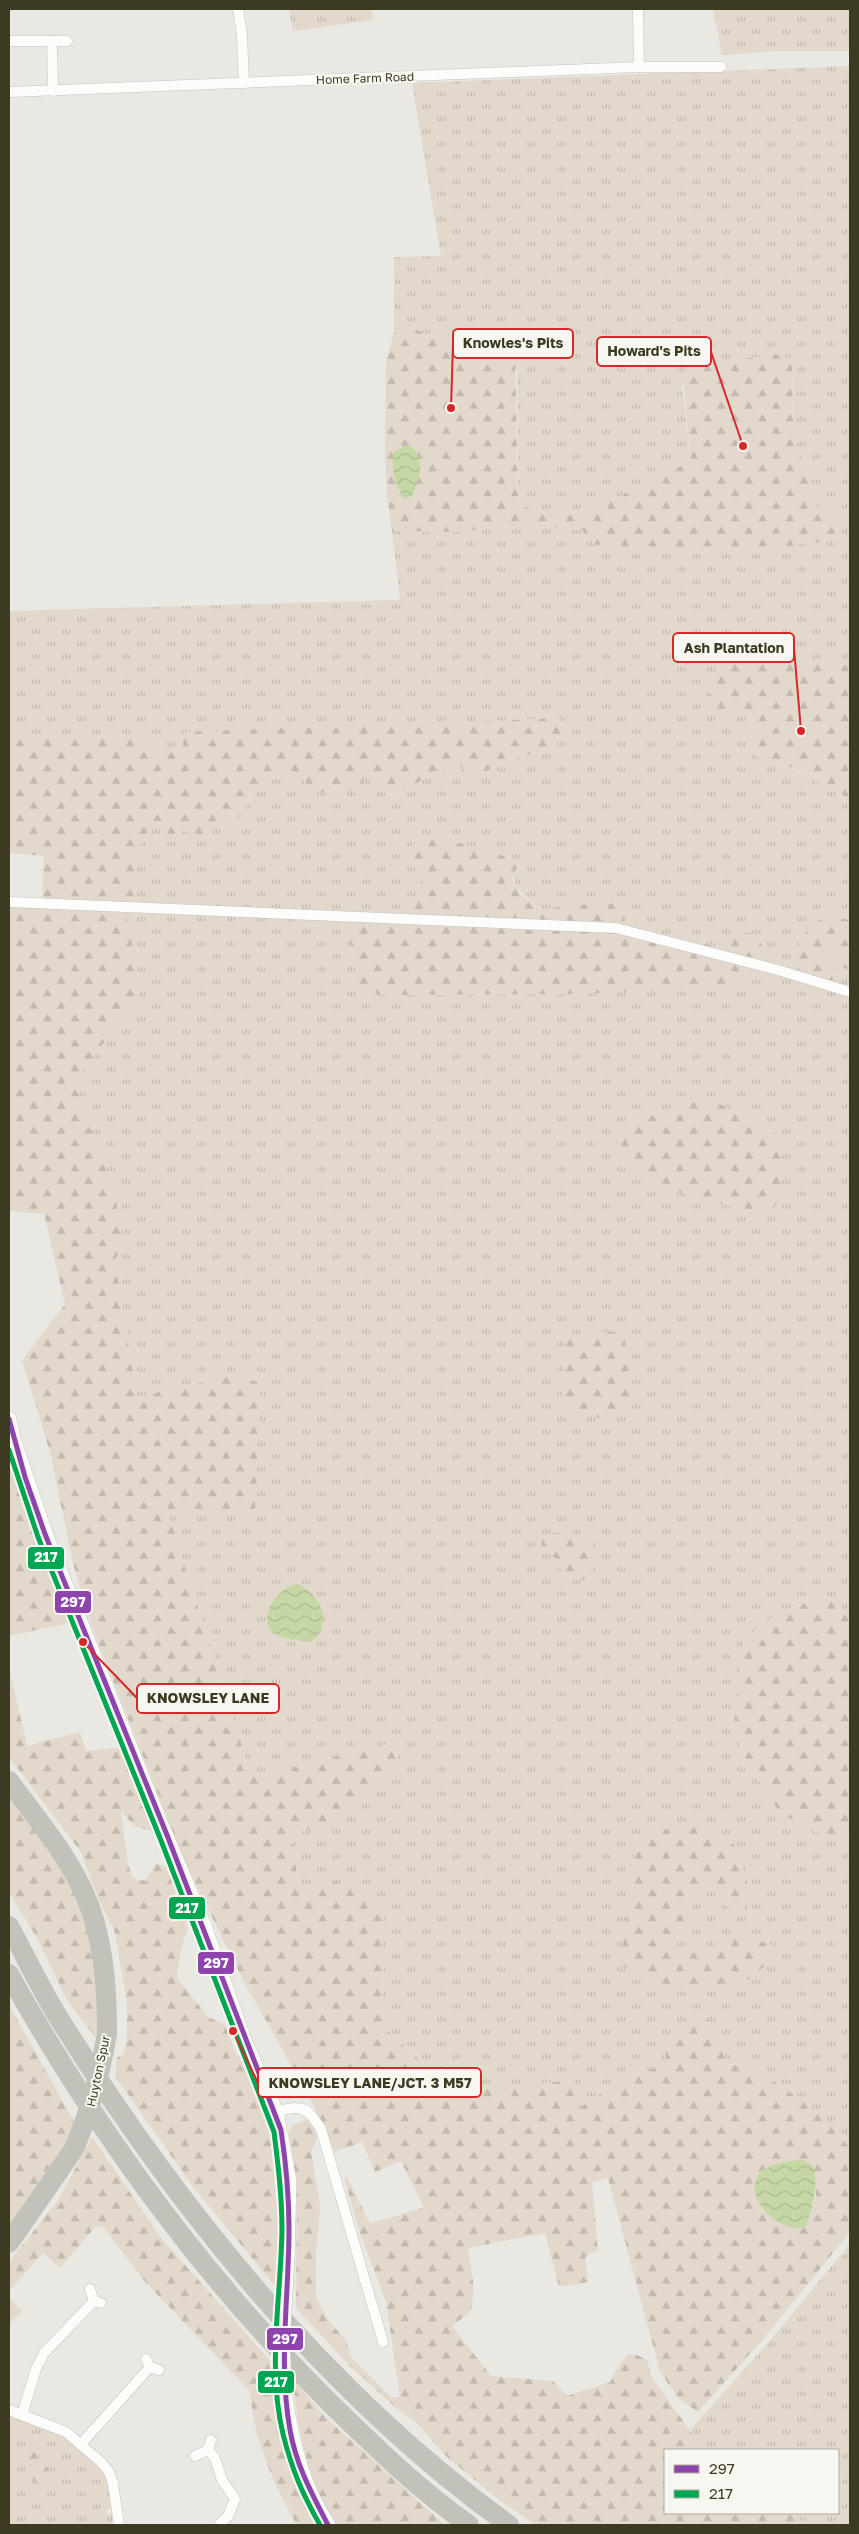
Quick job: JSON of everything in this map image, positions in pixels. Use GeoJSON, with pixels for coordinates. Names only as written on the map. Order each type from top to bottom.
{"type":"FeatureCollection","features":[{"type":"Feature","properties":{"kind":"highway","name":"Huyton Spur"},"geometry":{"type":"LineString","coordinates":[[9,1781],[48,1834],[77,1879],[94,1919],[105,1966],[107,2034],[95,2093],[74,2149],[9,2242]]}},
{"type":"Feature","properties":{"kind":"highway"},"geometry":{"type":"LineString","coordinates":[[9,1926],[59,2018],[130,2126],[218,2243],[303,2340],[407,2444],[509,2525]]}},
{"type":"Feature","properties":{"kind":"highway"},"geometry":{"type":"LineString","coordinates":[[9,1974],[42,2034],[118,2152],[202,2263],[297,2370],[370,2442],[469,2525]]}},
{"type":"Feature","properties":{"kind":"main road"},"geometry":{"type":"LineString","coordinates":[[9,1419],[13,1439],[47,1539],[155,1810],[204,1926],[244,2040],[276,2112],[289,2181],[282,2346],[285,2396],[297,2457],[308,2488],[328,2525]]}},
{"type":"Feature","properties":{"kind":"street"},"geometry":{"type":"LineString","coordinates":[[238,9],[242,34],[244,83]]}},
{"type":"Feature","properties":{"kind":"street"},"geometry":{"type":"LineString","coordinates":[[638,9],[639,67]]}},
{"type":"Feature","properties":{"kind":"street"},"geometry":{"type":"LineString","coordinates":[[9,40],[67,41]]}},
{"type":"Feature","properties":{"kind":"street"},"geometry":{"type":"LineString","coordinates":[[52,41],[54,91]]}},
{"type":"Feature","properties":{"kind":"street","name":"Home Farm Road"},"geometry":{"type":"LineString","coordinates":[[9,92],[639,67],[721,67]]}},
{"type":"Feature","properties":{"kind":"street"},"geometry":{"type":"LineString","coordinates":[[9,902],[616,928],[778,970],[850,992]]}},
{"type":"Feature","properties":{"kind":"street"},"geometry":{"type":"LineString","coordinates":[[276,2112],[291,2107],[302,2108],[311,2113],[321,2129],[383,2342]]}},
{"type":"Feature","properties":{"kind":"street"},"geometry":{"type":"LineString","coordinates":[[22,2415],[30,2387],[44,2353],[97,2302],[90,2289]]}},
{"type":"Feature","properties":{"kind":"street"},"geometry":{"type":"LineString","coordinates":[[81,2444],[152,2365]]}},
{"type":"Feature","properties":{"kind":"street"},"geometry":{"type":"LineString","coordinates":[[9,2410],[60,2429],[81,2444],[109,2472],[119,2525]]}},
{"type":"Feature","properties":{"kind":"street"},"geometry":{"type":"LineString","coordinates":[[195,2456],[209,2445],[222,2480],[235,2499],[228,2516],[218,2525]]}},
{"type":"Feature","properties":{"kind":"green space"},"geometry":{"type":"Polygon","coordinates":[[[289,9],[372,9],[373,20],[293,31],[289,9]]]}},
{"type":"Feature","properties":{"kind":"green space"},"geometry":{"type":"Polygon","coordinates":[[[713,9],[850,9],[850,51],[776,51],[722,55],[713,9]]]}},
{"type":"Feature","properties":{"kind":"green space"},"geometry":{"type":"Polygon","coordinates":[[[850,66],[850,665],[730,658],[715,673],[707,705],[727,719],[735,714],[753,716],[751,743],[776,760],[850,799],[850,990],[762,962],[741,933],[723,948],[624,924],[624,914],[616,903],[572,905],[542,910],[523,894],[516,883],[513,876],[511,858],[478,850],[410,854],[423,876],[413,906],[388,915],[133,905],[139,848],[153,821],[182,831],[202,835],[209,824],[221,819],[250,799],[252,786],[267,779],[297,776],[324,793],[365,775],[374,774],[372,785],[388,794],[395,794],[401,793],[427,777],[459,763],[475,776],[521,756],[554,749],[183,732],[183,750],[177,754],[152,747],[151,734],[9,740],[9,611],[400,600],[392,531],[452,532],[520,526],[583,530],[726,553],[831,539],[832,510],[816,507],[793,430],[792,359],[682,384],[691,461],[613,500],[581,512],[553,515],[518,504],[517,371],[501,334],[448,341],[405,326],[394,331],[394,257],[441,256],[412,83],[850,66]]]}},
{"type":"Feature","properties":{"kind":"green space"},"geometry":{"type":"Polygon","coordinates":[[[405,326],[448,341],[501,334],[515,341],[518,504],[553,515],[581,512],[613,500],[691,461],[682,371],[693,365],[779,354],[792,359],[793,430],[816,506],[832,510],[838,519],[840,532],[831,539],[816,543],[726,553],[597,545],[582,530],[520,526],[452,532],[392,531],[387,497],[385,454],[386,363],[394,331],[405,326]]]}},
{"type":"Feature","properties":{"kind":"green space"},"geometry":{"type":"Polygon","coordinates":[[[730,658],[850,665],[850,799],[777,760],[771,761],[757,757],[751,743],[753,716],[735,714],[727,719],[714,717],[707,706],[715,673],[730,658]]]}},
{"type":"Feature","properties":{"kind":"green space"},"geometry":{"type":"Polygon","coordinates":[[[561,718],[561,732],[554,749],[521,756],[475,776],[464,774],[459,763],[427,777],[401,793],[395,794],[381,791],[372,785],[374,774],[365,775],[359,794],[349,791],[343,784],[324,793],[297,778],[267,779],[261,787],[252,786],[246,807],[232,823],[221,819],[209,824],[202,835],[182,831],[168,836],[162,830],[161,822],[153,821],[139,848],[133,905],[42,901],[44,856],[9,853],[9,740],[152,734],[152,747],[177,754],[183,750],[183,732],[561,718]]]}},
{"type":"Feature","properties":{"kind":"green space"},"geometry":{"type":"Polygon","coordinates":[[[446,839],[511,858],[517,867],[512,877],[521,895],[542,910],[572,905],[616,903],[624,914],[624,924],[722,948],[741,933],[752,933],[760,941],[763,950],[763,958],[759,969],[745,973],[739,987],[575,994],[381,995],[360,989],[350,942],[355,928],[413,906],[423,876],[410,854],[410,847],[419,840],[446,839]]]}},
{"type":"Feature","properties":{"kind":"green space"},"geometry":{"type":"Polygon","coordinates":[[[9,905],[126,910],[140,989],[136,1005],[132,1013],[116,1027],[87,1064],[78,1080],[76,1088],[114,1189],[123,1243],[115,1260],[137,1397],[236,1375],[260,1383],[255,1514],[168,1513],[252,1777],[388,1744],[400,1753],[389,1779],[338,1823],[292,1833],[298,1885],[335,1882],[359,1888],[381,1907],[383,1999],[389,2032],[455,2092],[573,2080],[579,2108],[624,2079],[668,2063],[665,2050],[684,2022],[711,2020],[728,2065],[752,2065],[820,2114],[850,2148],[850,2232],[764,2338],[698,2412],[679,2399],[660,2372],[608,2178],[592,2182],[598,2250],[585,2257],[588,2282],[559,2287],[545,2233],[468,2248],[474,2288],[471,2311],[452,2326],[491,2376],[553,2381],[567,2396],[610,2382],[621,2362],[628,2354],[637,2355],[647,2360],[652,2378],[697,2440],[697,2449],[664,2449],[664,2514],[790,2514],[809,2525],[536,2525],[502,2502],[447,2457],[416,2422],[396,2408],[349,2365],[296,2308],[297,2185],[289,2133],[292,2125],[307,2120],[314,2127],[317,2139],[311,2151],[320,2207],[316,2255],[316,2297],[328,2320],[347,2342],[350,2356],[391,2397],[400,2397],[386,2302],[360,2233],[344,2178],[347,2177],[370,2224],[424,2207],[401,2161],[375,2172],[362,2142],[334,2152],[315,2108],[243,1980],[184,1860],[91,1625],[73,1563],[50,1452],[22,1360],[65,1304],[44,1214],[9,1211],[9,905]],[[813,2166],[806,2226],[816,2196],[813,2166]]]}},
{"type":"Feature","properties":{"kind":"green space"},"geometry":{"type":"Polygon","coordinates":[[[126,910],[377,919],[381,995],[575,994],[739,987],[745,973],[758,969],[850,996],[850,1620],[834,1601],[806,1603],[784,1610],[744,1640],[733,1731],[750,1767],[780,1813],[848,1835],[850,1834],[850,2148],[820,2114],[752,2065],[668,2063],[624,2079],[579,2108],[573,2080],[456,2092],[389,2032],[383,1999],[381,1907],[335,1882],[298,1885],[292,1833],[338,1823],[388,1744],[252,1777],[168,1513],[236,1375],[137,1398],[115,1260],[123,1243],[76,1088],[78,1080],[87,1064],[116,1027],[132,1013],[140,989],[126,910]],[[645,1180],[699,1199],[770,1214],[645,1180]]]}},
{"type":"Feature","properties":{"kind":"green space"},"geometry":{"type":"Polygon","coordinates":[[[829,916],[850,920],[850,969],[846,969],[840,963],[834,949],[829,947],[824,950],[824,958],[835,970],[836,976],[832,982],[799,971],[798,962],[800,944],[807,930],[820,919],[829,916]]]}},
{"type":"Feature","properties":{"kind":"green space"},"geometry":{"type":"Polygon","coordinates":[[[690,1102],[716,1102],[781,1137],[781,1195],[770,1214],[699,1199],[645,1180],[618,1156],[618,1131],[651,1116],[690,1102]]]}},
{"type":"Feature","properties":{"kind":"green space"},"geometry":{"type":"Polygon","coordinates":[[[623,1331],[632,1379],[629,1408],[610,1420],[563,1410],[565,1335],[623,1331]]]}},
{"type":"Feature","properties":{"kind":"green space"},"geometry":{"type":"Polygon","coordinates":[[[9,1440],[74,1622],[9,1636],[9,1440]]]}},
{"type":"Feature","properties":{"kind":"green space"},"geometry":{"type":"Polygon","coordinates":[[[551,1533],[584,1534],[595,1544],[594,1564],[587,1578],[571,1581],[563,1574],[556,1558],[542,1550],[542,1537],[551,1533]]]}},
{"type":"Feature","properties":{"kind":"green space"},"geometry":{"type":"Polygon","coordinates":[[[813,1601],[834,1601],[850,1620],[850,1834],[848,1835],[826,1837],[780,1813],[750,1767],[733,1731],[744,1640],[780,1611],[813,1601]]]}},
{"type":"Feature","properties":{"kind":"green space"},"geometry":{"type":"Polygon","coordinates":[[[9,1667],[27,1746],[80,1732],[86,1751],[123,1747],[155,1832],[134,1826],[121,1811],[128,1865],[133,1878],[145,1881],[156,1863],[167,1868],[188,1928],[181,1947],[177,1978],[208,2017],[225,2025],[236,2054],[242,2058],[267,2111],[279,2193],[276,2287],[194,2188],[115,2076],[117,2057],[124,2055],[127,2037],[127,2003],[115,1933],[98,1898],[81,1852],[9,1757],[9,1667]]]}},
{"type":"Feature","properties":{"kind":"green space"},"geometry":{"type":"Polygon","coordinates":[[[9,1797],[34,1829],[61,1869],[91,1932],[96,1961],[99,2042],[67,2000],[37,1938],[9,1892],[9,1797]]]}},
{"type":"Feature","properties":{"kind":"green space"},"geometry":{"type":"Polygon","coordinates":[[[695,1828],[734,1844],[747,1879],[747,1910],[736,1915],[722,1902],[716,1887],[692,1886],[683,1898],[688,1920],[684,1933],[673,1937],[670,1944],[674,1954],[699,1952],[739,1937],[759,1942],[769,1942],[776,1950],[767,1963],[751,1979],[700,1988],[659,1990],[621,1964],[633,1857],[660,1830],[695,1828]]]}},
{"type":"Feature","properties":{"kind":"green space"},"geometry":{"type":"Polygon","coordinates":[[[9,2005],[76,2125],[66,2146],[9,2227],[9,2005]]]}},
{"type":"Feature","properties":{"kind":"green space"},"geometry":{"type":"Polygon","coordinates":[[[92,2137],[162,2239],[273,2364],[279,2430],[304,2503],[317,2525],[297,2525],[280,2493],[260,2444],[250,2391],[147,2284],[103,2227],[96,2226],[60,2268],[43,2253],[9,2291],[9,2262],[59,2199],[92,2137]]]}},
{"type":"Feature","properties":{"kind":"green space"},"geometry":{"type":"Polygon","coordinates":[[[850,2244],[850,2525],[809,2525],[790,2514],[839,2514],[839,2449],[697,2449],[697,2440],[691,2429],[769,2342],[850,2244]]]}},
{"type":"Feature","properties":{"kind":"green space"},"geometry":{"type":"Polygon","coordinates":[[[9,2298],[22,2311],[9,2324],[9,2298]]]}},
{"type":"Feature","properties":{"kind":"green space"},"geometry":{"type":"Polygon","coordinates":[[[293,2379],[322,2414],[445,2525],[337,2525],[318,2491],[311,2473],[301,2436],[293,2379]]]}},
{"type":"Feature","properties":{"kind":"green space"},"geometry":{"type":"Polygon","coordinates":[[[9,2415],[67,2437],[100,2469],[106,2476],[111,2509],[106,2510],[106,2514],[112,2514],[112,2525],[9,2525],[9,2415]]]}},
{"type":"Feature","properties":{"kind":"green space"},"geometry":{"type":"Polygon","coordinates":[[[27,2449],[36,2454],[47,2466],[50,2480],[38,2485],[32,2477],[24,2465],[21,2456],[21,2451],[27,2449]]]}},
{"type":"Feature","properties":{"kind":"water"},"geometry":{"type":"Polygon","coordinates":[[[407,445],[417,455],[420,468],[412,496],[404,499],[394,477],[393,452],[407,445]]]}},
{"type":"Feature","properties":{"kind":"water"},"geometry":{"type":"Polygon","coordinates":[[[298,1584],[313,1595],[322,1610],[322,1627],[318,1635],[311,1642],[286,1638],[274,1633],[269,1627],[267,1620],[271,1604],[276,1597],[290,1586],[298,1584]]]}},
{"type":"Feature","properties":{"kind":"water"},"geometry":{"type":"Polygon","coordinates":[[[804,2160],[813,2166],[815,2174],[814,2196],[806,2226],[793,2228],[779,2222],[767,2212],[758,2200],[755,2186],[760,2174],[776,2164],[804,2160]]]}},
{"type":"Feature","properties":{"kind":"transit line","name":"297"},"geometry":{"type":"LineString","coordinates":[[9,1419],[25,1477],[45,1534],[167,1835],[281,2130],[289,2216],[284,2355],[287,2405],[296,2455],[305,2479],[328,2525]]}},
{"type":"Feature","properties":{"kind":"transit line","name":"217"},"geometry":{"type":"LineString","coordinates":[[9,1450],[38,1537],[160,1838],[274,2132],[282,2217],[275,2358],[278,2409],[290,2459],[303,2492],[320,2525]]}},
{"type":"Feature","properties":{"kind":"place","name":"Knowles's Pits"},"geometry":{"type":"Point","coordinates":[451,408]}},
{"type":"Feature","properties":{"kind":"place","name":"Howard's Pits"},"geometry":{"type":"Point","coordinates":[743,446]}},
{"type":"Feature","properties":{"kind":"place","name":"Ash Plantation"},"geometry":{"type":"Point","coordinates":[801,731]}},
{"type":"Feature","properties":{"kind":"place","name":"KNOWSLEY LANE"},"geometry":{"type":"Point","coordinates":[83,1642]}},
{"type":"Feature","properties":{"kind":"place","name":"KNOWSLEY LANE/JCT. 3 M57"},"geometry":{"type":"Point","coordinates":[233,2031]}}]}
